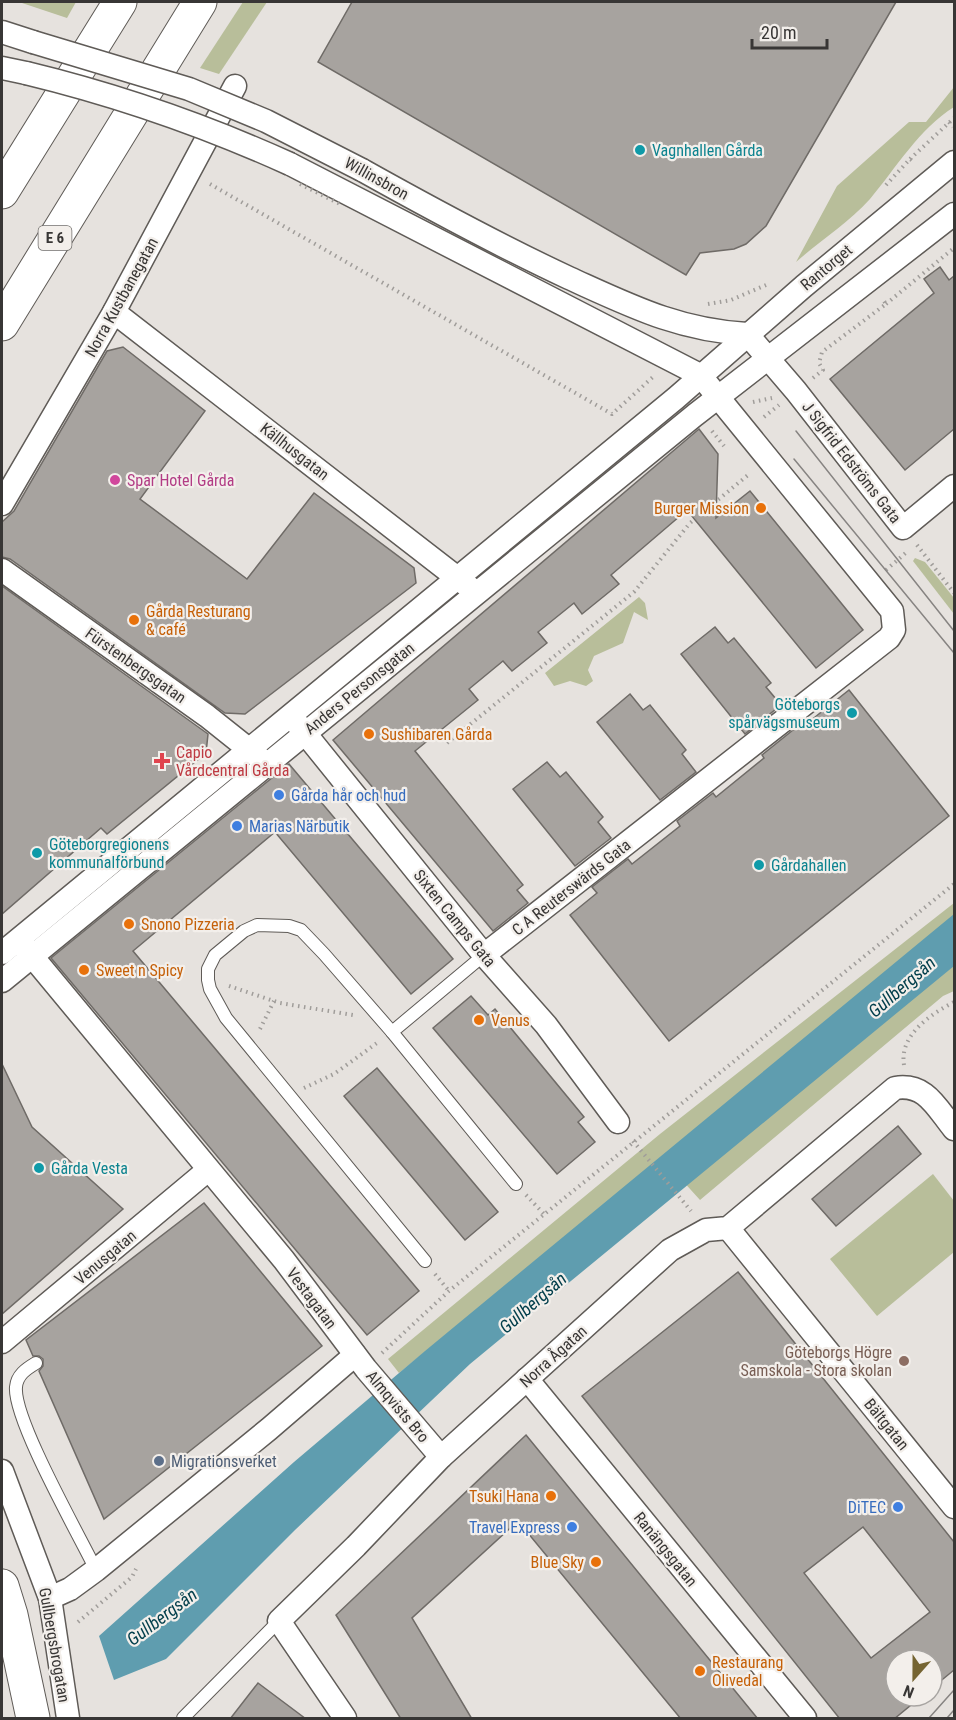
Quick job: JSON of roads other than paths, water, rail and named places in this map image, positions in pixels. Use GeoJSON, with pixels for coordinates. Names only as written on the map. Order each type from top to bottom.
{"type":"FeatureCollection","features":[{"type":"Feature","properties":{"kind":"highway"},"geometry":{"type":"LineString","coordinates":[[2,192],[120,2]]}},
{"type":"Feature","properties":{"kind":"highway","name":"E 6"},"geometry":{"type":"LineString","coordinates":[[2,324],[200,2]]}},
{"type":"Feature","properties":{"kind":"highway"},"geometry":{"type":"LineString","coordinates":[[2,1586],[11,1616],[33,1719]]}},
{"type":"Feature","properties":{"kind":"street","name":"Willinsbron"},"geometry":{"type":"LineString","coordinates":[[11,35],[189,89],[294,134],[463,226],[647,313],[710,332],[747,334]]}},
{"type":"Feature","properties":{"kind":"street","name":"Willinsbron"},"geometry":{"type":"LineString","coordinates":[[2,68],[73,84],[177,117],[247,145],[348,193],[700,375]]}},
{"type":"Feature","properties":{"kind":"street","name":"Norra Kustbanegatan"},"geometry":{"type":"LineString","coordinates":[[2,504],[114,312],[236,86]]}},
{"type":"Feature","properties":{"kind":"street","name":"Rantorget"},"geometry":{"type":"LineString","coordinates":[[700,375],[954,162]]}},
{"type":"Feature","properties":{"kind":"street"},"geometry":{"type":"LineString","coordinates":[[700,375],[718,397],[769,360],[954,214]]}},
{"type":"Feature","properties":{"kind":"street","name":"Källhusgatan"},"geometry":{"type":"LineString","coordinates":[[114,312],[467,585]]}},
{"type":"Feature","properties":{"kind":"street","name":"J Sigfrid Edströms Gata"},"geometry":{"type":"LineString","coordinates":[[747,334],[796,392],[903,528],[954,486]]}},
{"type":"Feature","properties":{"kind":"street","name":"Anders Personsgatan"},"geometry":{"type":"LineString","coordinates":[[2,981],[17,950],[467,585],[700,375]]}},
{"type":"Feature","properties":{"kind":"street","name":"Anders Personsgatan"},"geometry":{"type":"LineString","coordinates":[[467,585],[631,469],[718,397]]}},
{"type":"Feature","properties":{"kind":"street","name":"C A Reuterswärds Gata"},"geometry":{"type":"LineString","coordinates":[[484,955],[890,638],[894,630],[892,611],[718,397]]}},
{"type":"Feature","properties":{"kind":"street","name":"Fürstenbergsgatan"},"geometry":{"type":"LineString","coordinates":[[2,570],[259,756]]}},
{"type":"Feature","properties":{"kind":"street","name":"Sixten Camps Gata"},"geometry":{"type":"LineString","coordinates":[[298,724],[484,955],[546,1025],[618,1122]]}},
{"type":"Feature","properties":{"kind":"street","name":"Vestagatan"},"geometry":{"type":"LineString","coordinates":[[17,950],[214,1165],[355,1354]]}},
{"type":"Feature","properties":{"kind":"street","name":"Norra Ågatan"},"geometry":{"type":"LineString","coordinates":[[279,1622],[441,1457],[670,1250],[706,1230],[728,1228],[895,1088],[907,1086],[923,1093],[954,1129]]}},
{"type":"Feature","properties":{"kind":"street","name":"Venusgatan"},"geometry":{"type":"LineString","coordinates":[[2,1342],[214,1165]]}},
{"type":"Feature","properties":{"kind":"street","name":"Bältgatan"},"geometry":{"type":"LineString","coordinates":[[728,1228],[954,1507]]}},
{"type":"Feature","properties":{"kind":"street"},"geometry":{"type":"LineString","coordinates":[[50,1598],[70,1589],[96,1570],[269,1429],[355,1354]]}},
{"type":"Feature","properties":{"kind":"street","name":"Almqvists Bro"},"geometry":{"type":"LineString","coordinates":[[355,1354],[441,1457]]}},
{"type":"Feature","properties":{"kind":"street","name":"Ranängsgatan"},"geometry":{"type":"LineString","coordinates":[[527,1380],[805,1719]]}},
{"type":"Feature","properties":{"kind":"street","name":"Gullbergsbrogatan"},"geometry":{"type":"LineString","coordinates":[[2,1471],[50,1598],[68,1719]]}},
{"type":"Feature","properties":{"kind":"street"},"geometry":{"type":"LineString","coordinates":[[279,1622],[345,1719]]}},
{"type":"Feature","properties":{"kind":"lane"},"geometry":{"type":"LineString","coordinates":[[425,1262],[226,1018],[210,989],[208,980],[208,969],[215,955],[244,931],[256,925],[289,926],[301,930],[392,1032],[516,1184]]}},
{"type":"Feature","properties":{"kind":"lane","name":"C A Reuterswärds Gata"},"geometry":{"type":"LineString","coordinates":[[392,1032],[484,955]]}},
{"type":"Feature","properties":{"kind":"lane"},"geometry":{"type":"LineString","coordinates":[[36,1363],[19,1376],[16,1386],[17,1402],[27,1430],[96,1570]]}},
{"type":"Feature","properties":{"kind":"lane","name":"Norra Ågatan"},"geometry":{"type":"LineString","coordinates":[[183,1719],[279,1622]]}},
{"type":"Feature","properties":{"kind":"water","name":"Gullbergsån"},"geometry":{"type":"Polygon","coordinates":[[[954,914],[954,966],[470,1364],[295,1530],[166,1659],[114,1680],[99,1636],[294,1462],[425,1351],[954,914]]]}},
{"type":"Feature","properties":{"kind":"tram line"},"geometry":{"type":"LineString","coordinates":[[796,431],[954,631]]}},
{"type":"Feature","properties":{"kind":"tram line"},"geometry":{"type":"LineString","coordinates":[[794,459],[954,653]]}},
{"type":"Feature","properties":{"kind":"tram line"},"geometry":{"type":"LineString","coordinates":[[929,1718],[954,1690]]}},
{"type":"Feature","properties":{"kind":"tram line"},"geometry":{"type":"LineString","coordinates":[[947,1718],[954,1710]]}},
{"type":"Feature","properties":{"kind":"place","name":"Vagnhallen Gårda"},"geometry":{"type":"Point","coordinates":[640,150]}},
{"type":"Feature","properties":{"kind":"place","name":"Spar Hotel Gårda"},"geometry":{"type":"Point","coordinates":[115,480]}},
{"type":"Feature","properties":{"kind":"place","name":"Burger Mission"},"geometry":{"type":"Point","coordinates":[761,508]}},
{"type":"Feature","properties":{"kind":"place","name":"Gårda Resturang & café"},"geometry":{"type":"Point","coordinates":[134,620]}},
{"type":"Feature","properties":{"kind":"place","name":"Göteborgs spårvägsmuseum"},"geometry":{"type":"Point","coordinates":[852,713]}},
{"type":"Feature","properties":{"kind":"place","name":"Sushibaren Gårda"},"geometry":{"type":"Point","coordinates":[369,734]}},
{"type":"Feature","properties":{"kind":"place","name":"Capio Vårdcentral Gårda"},"geometry":{"type":"Point","coordinates":[162,761]}},
{"type":"Feature","properties":{"kind":"place","name":"Gårda hår och hud"},"geometry":{"type":"Point","coordinates":[279,795]}},
{"type":"Feature","properties":{"kind":"place","name":"Marias Närbutik"},"geometry":{"type":"Point","coordinates":[237,826]}},
{"type":"Feature","properties":{"kind":"place","name":"Göteborgregionens kommunalförbund"},"geometry":{"type":"Point","coordinates":[37,853]}},
{"type":"Feature","properties":{"kind":"place","name":"Gårdahallen"},"geometry":{"type":"Point","coordinates":[759,865]}},
{"type":"Feature","properties":{"kind":"place","name":"Snono Pizzeria"},"geometry":{"type":"Point","coordinates":[129,924]}},
{"type":"Feature","properties":{"kind":"place","name":"Sweet n Spicy"},"geometry":{"type":"Point","coordinates":[84,970]}},
{"type":"Feature","properties":{"kind":"place","name":"Venus"},"geometry":{"type":"Point","coordinates":[479,1020]}},
{"type":"Feature","properties":{"kind":"place","name":"Gårda Vesta"},"geometry":{"type":"Point","coordinates":[39,1168]}},
{"type":"Feature","properties":{"kind":"place","name":"Göteborgs Högre Samskola - Stora skolan"},"geometry":{"type":"Point","coordinates":[904,1361]}},
{"type":"Feature","properties":{"kind":"place","name":"Migrationsverket"},"geometry":{"type":"Point","coordinates":[159,1461]}},
{"type":"Feature","properties":{"kind":"place","name":"Tsuki Hana"},"geometry":{"type":"Point","coordinates":[551,1496]}},
{"type":"Feature","properties":{"kind":"place","name":"DiTEC"},"geometry":{"type":"Point","coordinates":[898,1507]}},
{"type":"Feature","properties":{"kind":"place","name":"Travel Express"},"geometry":{"type":"Point","coordinates":[572,1527]}},
{"type":"Feature","properties":{"kind":"place","name":"Blue Sky"},"geometry":{"type":"Point","coordinates":[596,1562]}},
{"type":"Feature","properties":{"kind":"place","name":"Restaurang Olivedal"},"geometry":{"type":"Point","coordinates":[700,1671]}}]}
